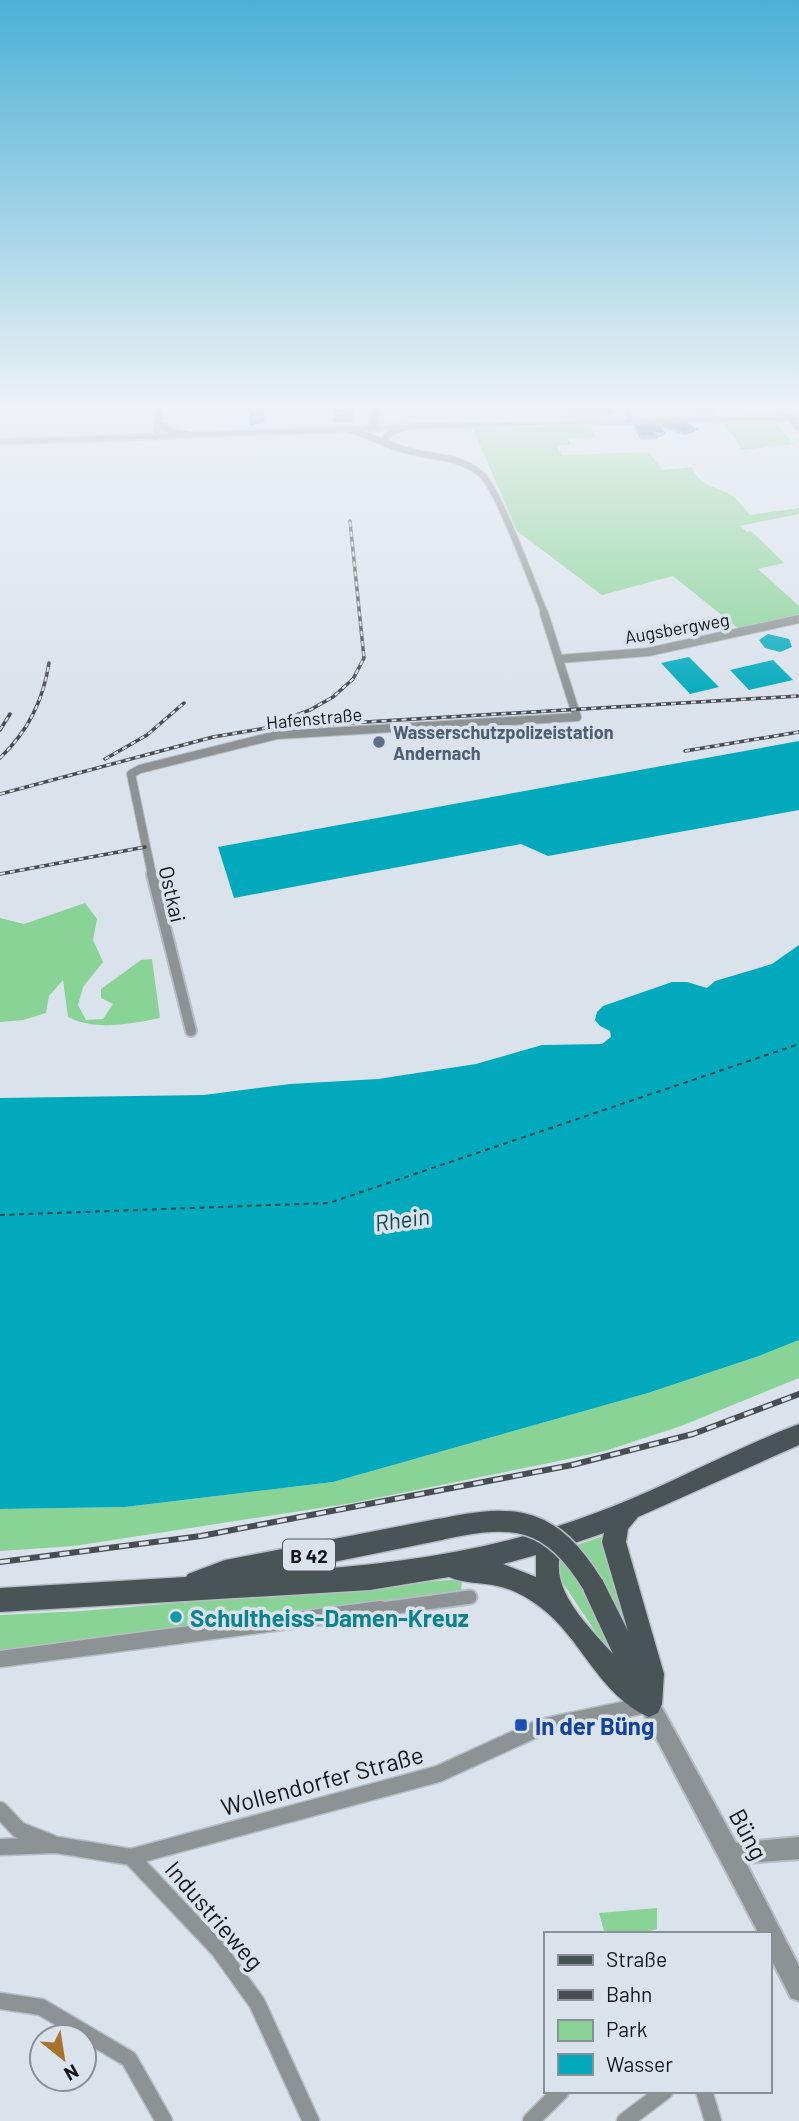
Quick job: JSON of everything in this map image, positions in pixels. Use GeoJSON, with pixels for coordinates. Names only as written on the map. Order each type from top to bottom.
{"type":"FeatureCollection","features":[{"type":"Feature","properties":{"kind":"main road","name":"B 42"},"geometry":{"type":"LineString","coordinates":[[0,1600],[370,1578],[438,1568],[555,1538],[632,1510],[799,1434]]}},
{"type":"Feature","properties":{"kind":"main road"},"geometry":{"type":"LineString","coordinates":[[632,1510],[618,1523],[614,1542],[652,1674],[649,1704]]}},
{"type":"Feature","properties":{"kind":"main road","name":"B 42"},"geometry":{"type":"LineString","coordinates":[[178,1589],[225,1572],[442,1529],[499,1519],[531,1524],[565,1544],[576,1557],[593,1585],[649,1704]]}},
{"type":"Feature","properties":{"kind":"main road","name":"B 42"},"geometry":{"type":"LineString","coordinates":[[555,1538],[548,1549],[546,1570],[561,1606]]}},
{"type":"Feature","properties":{"kind":"main road","name":"B 42"},"geometry":{"type":"LineString","coordinates":[[438,1568],[485,1571],[514,1577],[542,1592],[561,1606],[624,1686],[649,1704]]}},
{"type":"Feature","properties":{"kind":"street"},"geometry":{"type":"LineString","coordinates":[[498,504],[535,588],[559,659]]}},
{"type":"Feature","properties":{"kind":"street","name":"Augsbergweg"},"geometry":{"type":"LineString","coordinates":[[559,659],[648,652],[799,619]]}},
{"type":"Feature","properties":{"kind":"street","name":"Hafenstraße"},"geometry":{"type":"LineString","coordinates":[[140,769],[277,735],[577,717],[559,659]]}},
{"type":"Feature","properties":{"kind":"street","name":"Ostkai"},"geometry":{"type":"LineString","coordinates":[[140,769],[131,774],[131,780],[161,919],[191,1031]]}},
{"type":"Feature","properties":{"kind":"street"},"geometry":{"type":"LineString","coordinates":[[0,1659],[470,1597]]}},
{"type":"Feature","properties":{"kind":"street","name":"Büng"},"geometry":{"type":"LineString","coordinates":[[649,1704],[770,1932]]}},
{"type":"Feature","properties":{"kind":"street","name":"Wollendorfer Straße"},"geometry":{"type":"LineString","coordinates":[[0,1847],[57,1845],[131,1857],[438,1774],[541,1727],[649,1704]]}},
{"type":"Feature","properties":{"kind":"street"},"geometry":{"type":"LineString","coordinates":[[0,1810],[19,1830],[57,1845]]}},
{"type":"Feature","properties":{"kind":"street"},"geometry":{"type":"LineString","coordinates":[[730,1854],[799,1848]]}},
{"type":"Feature","properties":{"kind":"street","name":"Industrieweg"},"geometry":{"type":"LineString","coordinates":[[131,1857],[219,1950],[249,1993],[288,2066],[311,2121]]}},
{"type":"Feature","properties":{"kind":"street","name":"Büng"},"geometry":{"type":"LineString","coordinates":[[771,1935],[799,1990]]}},
{"type":"Feature","properties":{"kind":"street"},"geometry":{"type":"LineString","coordinates":[[0,2001],[41,2007],[129,2059],[164,2121]]}},
{"type":"Feature","properties":{"kind":"street"},"geometry":{"type":"LineString","coordinates":[[531,2121],[559,2093]]}},
{"type":"Feature","properties":{"kind":"street"},"geometry":{"type":"LineString","coordinates":[[625,2121],[663,2093]]}},
{"type":"Feature","properties":{"kind":"street"},"geometry":{"type":"LineString","coordinates":[[705,2093],[713,2121]]}},
{"type":"Feature","properties":{"kind":"green space"},"geometry":{"type":"Polygon","coordinates":[[[505,504],[741,504],[750,515],[799,508],[799,514],[740,526],[747,532],[751,531],[784,563],[758,569],[799,606],[799,614],[739,629],[673,576],[602,595],[517,531],[505,504]]]}},
{"type":"Feature","properties":{"kind":"green space"},"geometry":{"type":"Polygon","coordinates":[[[85,903],[97,919],[93,940],[103,962],[83,987],[78,1005],[86,1020],[103,1019],[113,1004],[101,998],[101,989],[141,960],[152,959],[160,1018],[101,1025],[68,1017],[63,980],[49,996],[46,1013],[23,1020],[0,1022],[0,918],[24,924],[85,903]]]}},
{"type":"Feature","properties":{"kind":"green space"},"geometry":{"type":"Polygon","coordinates":[[[799,1340],[799,1378],[681,1426],[605,1451],[352,1503],[74,1546],[0,1551],[0,1509],[125,1507],[333,1482],[648,1393],[799,1340]]]}},
{"type":"Feature","properties":{"kind":"green space"},"geometry":{"type":"Polygon","coordinates":[[[609,1534],[647,1672],[577,1545],[609,1534]]]}},
{"type":"Feature","properties":{"kind":"green space"},"geometry":{"type":"Polygon","coordinates":[[[556,1556],[589,1598],[630,1684],[559,1577],[556,1556]]]}},
{"type":"Feature","properties":{"kind":"green space"},"geometry":{"type":"Polygon","coordinates":[[[462,1579],[461,1592],[0,1654],[0,1615],[82,1611],[462,1579]]]}},
{"type":"Feature","properties":{"kind":"green space"},"geometry":{"type":"Polygon","coordinates":[[[657,1908],[657,1929],[647,1932],[604,1932],[599,1913],[657,1908]]]}},
{"type":"Feature","properties":{"kind":"water"},"geometry":{"type":"Polygon","coordinates":[[[768,634],[789,639],[792,647],[780,652],[765,648],[759,640],[768,634]]]}},
{"type":"Feature","properties":{"kind":"water"},"geometry":{"type":"Polygon","coordinates":[[[689,657],[719,687],[690,694],[661,663],[689,657]]]}},
{"type":"Feature","properties":{"kind":"water"},"geometry":{"type":"Polygon","coordinates":[[[773,660],[793,680],[749,690],[730,670],[773,660]]]}},
{"type":"Feature","properties":{"kind":"water"},"geometry":{"type":"Polygon","coordinates":[[[799,741],[799,810],[548,856],[521,844],[234,898],[218,847],[799,741]]]}},
{"type":"Feature","properties":{"kind":"water","name":"Rhein"},"geometry":{"type":"Polygon","coordinates":[[[799,945],[799,1340],[648,1393],[333,1482],[125,1507],[0,1509],[0,1098],[204,1095],[290,1084],[378,1079],[476,1064],[542,1045],[602,1044],[611,1037],[610,1031],[595,1020],[597,1012],[603,1006],[672,982],[687,982],[707,988],[715,981],[772,964],[799,945]]]}},
{"type":"Feature","properties":{"kind":"ferry route"},"geometry":{"type":"LineString","coordinates":[[0,1215],[329,1203],[799,1044]]}},
{"type":"Feature","properties":{"kind":"railway"},"geometry":{"type":"LineString","coordinates":[[281,721],[310,710],[333,697],[353,679],[364,658],[350,521]]}},
{"type":"Feature","properties":{"kind":"railway"},"geometry":{"type":"LineString","coordinates":[[0,758],[19,737],[33,715],[43,690],[49,663]]}},
{"type":"Feature","properties":{"kind":"railway"},"geometry":{"type":"LineString","coordinates":[[0,794],[213,737],[266,728],[799,696]]}},
{"type":"Feature","properties":{"kind":"railway"},"geometry":{"type":"LineString","coordinates":[[105,759],[147,735],[184,703]]}},
{"type":"Feature","properties":{"kind":"railway"},"geometry":{"type":"LineString","coordinates":[[0,730],[10,714]]}},
{"type":"Feature","properties":{"kind":"railway"},"geometry":{"type":"LineString","coordinates":[[685,751],[799,732]]}},
{"type":"Feature","properties":{"kind":"railway"},"geometry":{"type":"LineString","coordinates":[[0,874],[145,847]]}},
{"type":"Feature","properties":{"kind":"railway"},"geometry":{"type":"LineString","coordinates":[[0,1562],[201,1536],[572,1465],[693,1434],[799,1394]]}},
{"type":"Feature","properties":{"kind":"place","name":"Wasserschutzpolizeistation Andernach"},"geometry":{"type":"Point","coordinates":[379,742]}},
{"type":"Feature","properties":{"kind":"place","name":"Schultheiss-Damen-Kreuz"},"geometry":{"type":"Point","coordinates":[176,1617]}},
{"type":"Feature","properties":{"kind":"place","name":"In der Büng"},"geometry":{"type":"Point","coordinates":[521,1725]}}]}
